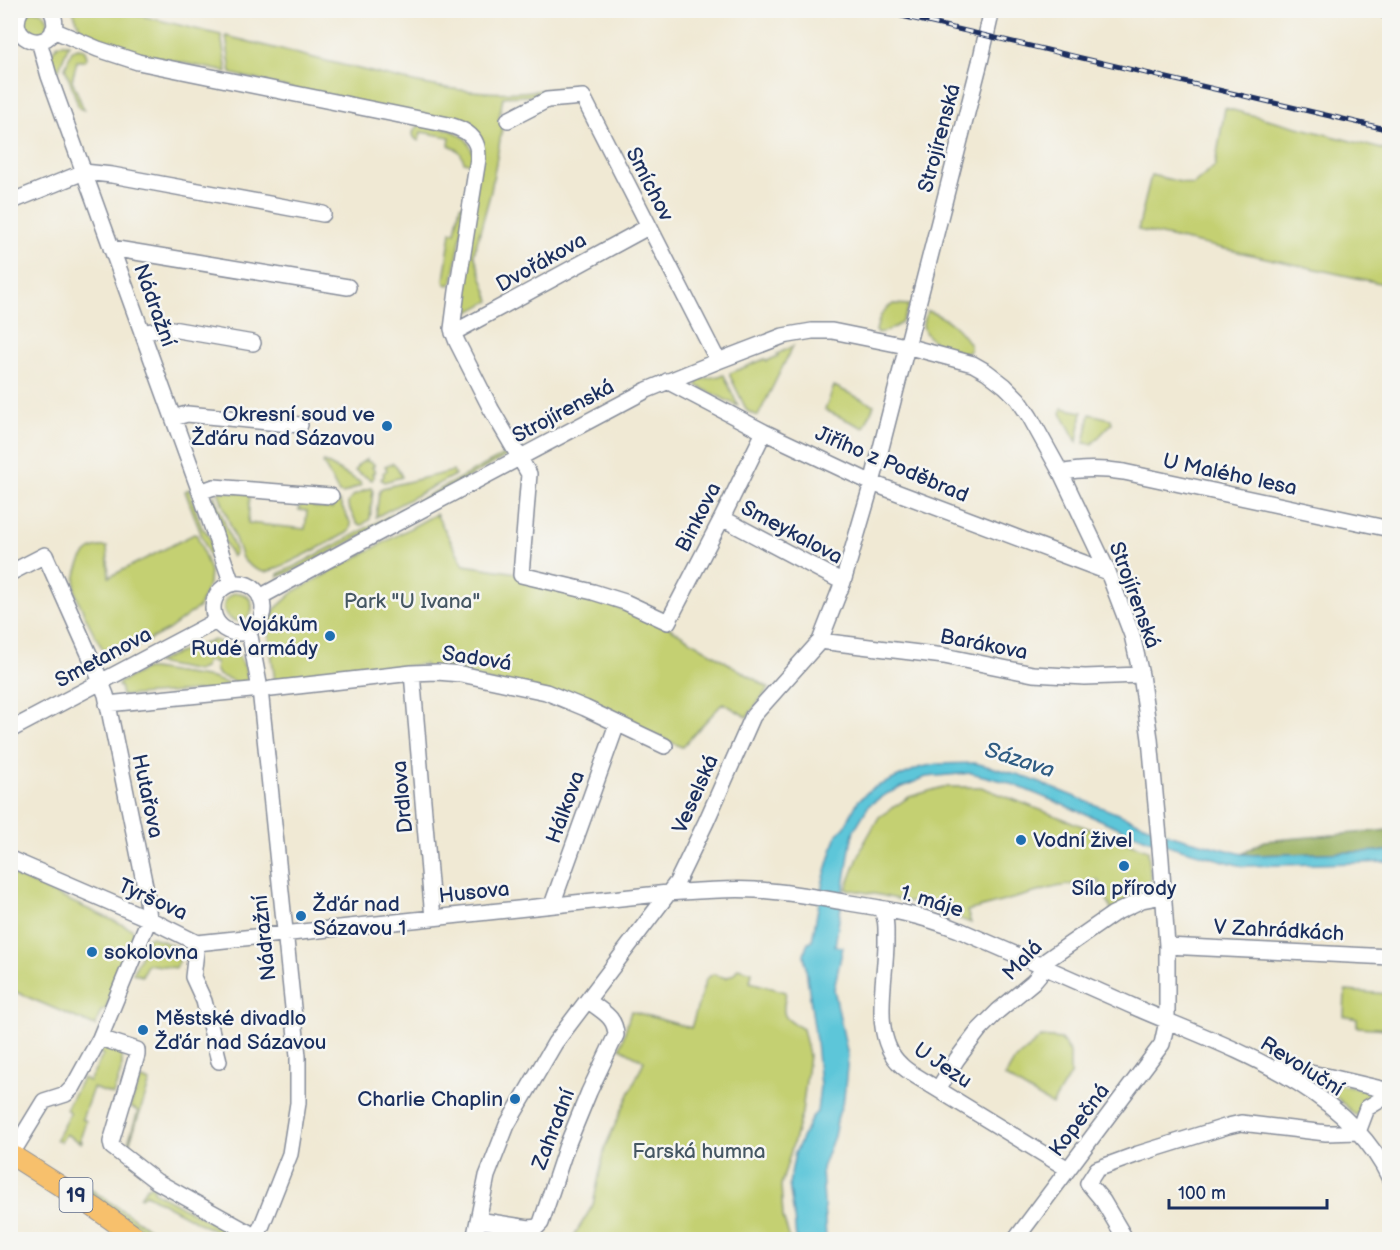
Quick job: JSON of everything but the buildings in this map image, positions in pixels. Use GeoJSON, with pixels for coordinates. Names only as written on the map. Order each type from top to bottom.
{"type":"FeatureCollection","features":[{"type":"Feature","properties":{"kind":"main road","name":"19"},"geometry":{"type":"LineString","coordinates":[[11,1154],[140,1239]]}},
{"type":"Feature","properties":{"kind":"street"},"geometry":{"type":"LineString","coordinates":[[21,10],[14,29],[26,39],[39,41],[48,37],[53,30],[55,19],[51,10]]}},
{"type":"Feature","properties":{"kind":"street","name":"Strojírenská"},"geometry":{"type":"LineString","coordinates":[[906,346],[992,10]]}},
{"type":"Feature","properties":{"kind":"street"},"geometry":{"type":"LineString","coordinates":[[1384,10],[1389,12]]}},
{"type":"Feature","properties":{"kind":"street"},"geometry":{"type":"LineString","coordinates":[[53,30],[138,62],[459,127],[468,133],[476,144],[478,159],[452,323],[453,333],[491,409],[519,458]]}},
{"type":"Feature","properties":{"kind":"street","name":"Nádražní"},"geometry":{"type":"LineString","coordinates":[[39,41],[49,76],[232,584]]}},
{"type":"Feature","properties":{"kind":"street","name":"Smíchov"},"geometry":{"type":"LineString","coordinates":[[508,120],[547,100],[582,97],[718,361]]}},
{"type":"Feature","properties":{"kind":"street"},"geometry":{"type":"LineString","coordinates":[[10,202],[84,172],[112,175],[323,214]]}},
{"type":"Feature","properties":{"kind":"street","name":"Dvořákova"},"geometry":{"type":"LineString","coordinates":[[453,333],[648,227]]}},
{"type":"Feature","properties":{"kind":"street"},"geometry":{"type":"LineString","coordinates":[[111,248],[348,287]]}},
{"type":"Feature","properties":{"kind":"street"},"geometry":{"type":"LineString","coordinates":[[142,333],[166,328],[253,343]]}},
{"type":"Feature","properties":{"kind":"street","name":"Strojírenská"},"geometry":{"type":"LineString","coordinates":[[260,597],[667,381],[783,336],[813,331],[832,331],[906,346],[973,364],[998,380],[1018,399],[1030,417],[1061,473],[1108,572],[1132,635],[1141,675],[1150,739],[1161,859],[1167,946],[1167,1021]]}},
{"type":"Feature","properties":{"kind":"street","name":"Veselská"},"geometry":{"type":"LineString","coordinates":[[474,1239],[487,1176],[507,1125],[555,1043],[677,882],[753,716],[820,641],[843,582],[872,483],[906,346]]}},
{"type":"Feature","properties":{"kind":"street","name":"Jiřího z Poděbrad"},"geometry":{"type":"LineString","coordinates":[[667,381],[764,432],[872,483],[1108,572]]}},
{"type":"Feature","properties":{"kind":"street"},"geometry":{"type":"LineString","coordinates":[[173,418],[187,414],[300,425]]}},
{"type":"Feature","properties":{"kind":"street","name":"Binkova"},"geometry":{"type":"LineString","coordinates":[[519,458],[529,474],[521,575],[625,602],[668,622],[764,432]]}},
{"type":"Feature","properties":{"kind":"street","name":"U Malého lesa"},"geometry":{"type":"LineString","coordinates":[[1061,473],[1090,469],[1124,472],[1389,529]]}},
{"type":"Feature","properties":{"kind":"street"},"geometry":{"type":"LineString","coordinates":[[200,492],[214,487],[331,496]]}},
{"type":"Feature","properties":{"kind":"street","name":"Smeykalova"},"geometry":{"type":"LineString","coordinates":[[722,518],[843,582]]}},
{"type":"Feature","properties":{"kind":"street","name":"Hutařova"},"geometry":{"type":"LineString","coordinates":[[10,573],[45,555],[94,664],[107,705],[146,891],[149,919]]}},
{"type":"Feature","properties":{"kind":"street"},"geometry":{"type":"LineString","coordinates":[[242,583],[251,586],[260,597],[263,604],[262,616],[249,631],[228,632],[219,626],[212,612],[214,598],[223,587],[232,584],[242,583]]}},
{"type":"Feature","properties":{"kind":"street","name":"Smetanova"},"geometry":{"type":"LineString","coordinates":[[10,730],[216,621]]}},
{"type":"Feature","properties":{"kind":"street","name":"Nádražní"},"geometry":{"type":"LineString","coordinates":[[249,631],[260,689],[298,1056],[298,1103],[290,1154],[257,1238]]}},
{"type":"Feature","properties":{"kind":"street","name":"Barákova"},"geometry":{"type":"LineString","coordinates":[[820,641],[944,656],[1033,674],[1085,677],[1141,675]]}},
{"type":"Feature","properties":{"kind":"street","name":"Sadová"},"geometry":{"type":"LineString","coordinates":[[271,689],[412,673],[461,674],[546,692],[665,746]]}},
{"type":"Feature","properties":{"kind":"street","name":"Drdlova"},"geometry":{"type":"LineString","coordinates":[[412,673],[434,918]]}},
{"type":"Feature","properties":{"kind":"street"},"geometry":{"type":"LineString","coordinates":[[107,705],[251,690]]}},
{"type":"Feature","properties":{"kind":"street","name":"Hálkova"},"geometry":{"type":"LineString","coordinates":[[552,905],[617,724]]}},
{"type":"Feature","properties":{"kind":"street","name":"Tyršova"},"geometry":{"type":"LineString","coordinates":[[10,859],[149,919],[197,943],[285,933]]}},
{"type":"Feature","properties":{"kind":"street","name":"1. máje"},"geometry":{"type":"LineString","coordinates":[[668,893],[757,890],[908,913],[940,922],[1167,1021]]}},
{"type":"Feature","properties":{"kind":"street","name":"Husova"},"geometry":{"type":"LineString","coordinates":[[285,933],[668,893]]}},
{"type":"Feature","properties":{"kind":"street","name":"Malá"},"geometry":{"type":"LineString","coordinates":[[938,1089],[979,1030],[1033,982],[1047,960],[1113,914],[1142,900],[1163,896]]}},
{"type":"Feature","properties":{"kind":"street","name":"U Jezu"},"geometry":{"type":"LineString","coordinates":[[876,907],[886,917],[882,1019],[884,1036],[893,1056],[901,1065],[938,1089],[1068,1169]]}},
{"type":"Feature","properties":{"kind":"street"},"geometry":{"type":"LineString","coordinates":[[11,1154],[44,1101],[66,1094],[73,1087],[100,1038],[149,919]]}},
{"type":"Feature","properties":{"kind":"street"},"geometry":{"type":"LineString","coordinates":[[197,943],[193,977],[204,1001],[219,1061]]}},
{"type":"Feature","properties":{"kind":"street","name":"V Zahrádkách"},"geometry":{"type":"LineString","coordinates":[[1167,946],[1389,957]]}},
{"type":"Feature","properties":{"kind":"street","name":"Zahradní"},"geometry":{"type":"LineString","coordinates":[[478,1220],[529,1228],[537,1227],[542,1223],[566,1148],[615,1035],[615,1025],[611,1018],[588,1000]]}},
{"type":"Feature","properties":{"kind":"street","name":"Revoluční"},"geometry":{"type":"LineString","coordinates":[[1167,1021],[1268,1065],[1324,1100],[1358,1132],[1383,1166],[1389,1179]]}},
{"type":"Feature","properties":{"kind":"street","name":"Kopečná"},"geometry":{"type":"LineString","coordinates":[[1015,1239],[1160,1048],[1165,1038],[1167,1021]]}},
{"type":"Feature","properties":{"kind":"street"},"geometry":{"type":"LineString","coordinates":[[100,1038],[137,1050],[111,1142],[112,1148],[156,1181],[257,1238]]}},
{"type":"Feature","properties":{"kind":"street"},"geometry":{"type":"LineString","coordinates":[[1268,1065],[1326,1076],[1389,1093]]}},
{"type":"Feature","properties":{"kind":"street"},"geometry":{"type":"LineString","coordinates":[[1126,1239],[1103,1201],[1088,1183],[1097,1169],[1138,1154],[1241,1124],[1326,1133],[1358,1132],[1366,1108],[1389,1093]]}},
{"type":"Feature","properties":{"kind":"green space"},"geometry":{"type":"Polygon","coordinates":[[[36,11],[44,15],[48,23],[44,31],[36,35],[28,31],[24,23],[28,15],[36,11]]]}},
{"type":"Feature","properties":{"kind":"green space"},"geometry":{"type":"Polygon","coordinates":[[[73,11],[121,11],[221,35],[227,72],[145,55],[89,35],[81,30],[73,11]]]}},
{"type":"Feature","properties":{"kind":"green space"},"geometry":{"type":"Polygon","coordinates":[[[226,36],[435,86],[506,93],[568,87],[578,94],[503,97],[499,119],[503,123],[491,191],[474,254],[490,301],[458,318],[476,134],[233,74],[226,36]]]}},
{"type":"Feature","properties":{"kind":"green space"},"geometry":{"type":"Polygon","coordinates":[[[60,44],[69,44],[59,69],[54,71],[52,53],[60,44]]]}},
{"type":"Feature","properties":{"kind":"green space"},"geometry":{"type":"Polygon","coordinates":[[[84,49],[87,57],[85,61],[77,61],[72,80],[84,110],[79,108],[65,68],[72,50],[84,49]]]}},
{"type":"Feature","properties":{"kind":"green space"},"geometry":{"type":"Polygon","coordinates":[[[1225,108],[1389,151],[1389,285],[1138,230],[1151,175],[1193,185],[1215,166],[1225,108]]]}},
{"type":"Feature","properties":{"kind":"green space"},"geometry":{"type":"Polygon","coordinates":[[[421,125],[449,130],[463,137],[469,143],[474,162],[453,281],[449,285],[445,284],[444,280],[451,232],[455,232],[460,206],[464,206],[471,164],[464,162],[459,152],[449,145],[450,137],[421,132],[419,141],[416,139],[413,133],[421,125]]]}},
{"type":"Feature","properties":{"kind":"green space"},"geometry":{"type":"Polygon","coordinates":[[[894,304],[909,305],[905,316],[895,327],[878,333],[876,331],[881,315],[894,304]]]}},
{"type":"Feature","properties":{"kind":"green space"},"geometry":{"type":"Polygon","coordinates":[[[928,311],[947,320],[957,329],[970,345],[970,351],[958,352],[932,340],[923,325],[928,311]]]}},
{"type":"Feature","properties":{"kind":"green space"},"geometry":{"type":"Polygon","coordinates":[[[793,346],[758,416],[747,411],[730,373],[765,359],[767,361],[793,346]]]}},
{"type":"Feature","properties":{"kind":"green space"},"geometry":{"type":"Polygon","coordinates":[[[724,375],[738,406],[697,386],[698,380],[724,375]]]}},
{"type":"Feature","properties":{"kind":"green space"},"geometry":{"type":"Polygon","coordinates":[[[834,386],[874,405],[864,428],[825,410],[834,386]]]}},
{"type":"Feature","properties":{"kind":"green space"},"geometry":{"type":"Polygon","coordinates":[[[1062,408],[1082,412],[1077,442],[1061,413],[1062,408]]]}},
{"type":"Feature","properties":{"kind":"green space"},"geometry":{"type":"Polygon","coordinates":[[[1090,414],[1111,419],[1112,423],[1092,444],[1084,443],[1090,414]]]}},
{"type":"Feature","properties":{"kind":"green space"},"geometry":{"type":"Polygon","coordinates":[[[507,453],[507,456],[307,565],[278,577],[278,574],[507,453]]]}},
{"type":"Feature","properties":{"kind":"green space"},"geometry":{"type":"Polygon","coordinates":[[[367,459],[374,464],[372,467],[375,472],[372,473],[374,477],[372,480],[355,471],[358,465],[367,459]]]}},
{"type":"Feature","properties":{"kind":"green space"},"geometry":{"type":"Polygon","coordinates":[[[324,462],[360,482],[361,485],[343,494],[339,493],[324,462]]]}},
{"type":"Feature","properties":{"kind":"green space"},"geometry":{"type":"Polygon","coordinates":[[[393,463],[402,477],[384,482],[381,479],[387,470],[385,466],[393,463]]]}},
{"type":"Feature","properties":{"kind":"green space"},"geometry":{"type":"Polygon","coordinates":[[[453,471],[455,475],[376,517],[379,493],[382,488],[453,471]]]}},
{"type":"Feature","properties":{"kind":"green space"},"geometry":{"type":"Polygon","coordinates":[[[370,488],[373,490],[370,519],[362,525],[357,524],[348,502],[354,495],[370,488]]]}},
{"type":"Feature","properties":{"kind":"green space"},"geometry":{"type":"Polygon","coordinates":[[[189,489],[202,528],[210,538],[215,561],[210,558],[185,491],[189,489]]]}},
{"type":"Feature","properties":{"kind":"green space"},"geometry":{"type":"Polygon","coordinates":[[[218,491],[250,493],[248,523],[305,529],[307,511],[299,510],[301,497],[314,499],[313,507],[332,509],[334,501],[339,501],[351,524],[350,530],[284,565],[266,572],[260,571],[250,566],[242,558],[218,491]]]}},
{"type":"Feature","properties":{"kind":"green space"},"geometry":{"type":"Polygon","coordinates":[[[214,495],[235,550],[232,557],[216,518],[214,495]]]}},
{"type":"Feature","properties":{"kind":"green space","name":"Park \"U Ivana\""},"geometry":{"type":"Polygon","coordinates":[[[436,514],[464,565],[517,573],[660,622],[769,688],[747,717],[723,703],[682,747],[606,714],[606,709],[588,701],[425,668],[425,664],[275,682],[269,636],[270,621],[275,609],[295,591],[436,514]]]}},
{"type":"Feature","properties":{"kind":"green space"},"geometry":{"type":"Polygon","coordinates":[[[194,534],[197,535],[210,571],[209,583],[199,607],[168,630],[118,656],[106,654],[76,594],[76,574],[84,556],[91,549],[107,547],[109,577],[194,534]]]}},
{"type":"Feature","properties":{"kind":"green space"},"geometry":{"type":"Polygon","coordinates":[[[238,593],[248,597],[252,607],[248,617],[238,621],[228,617],[224,607],[228,597],[238,593]]]}},
{"type":"Feature","properties":{"kind":"green space"},"geometry":{"type":"Polygon","coordinates":[[[214,640],[232,649],[240,658],[247,675],[247,686],[218,675],[215,669],[216,662],[207,661],[204,668],[197,671],[156,663],[170,656],[214,640]]]}},
{"type":"Feature","properties":{"kind":"green space"},"geometry":{"type":"Polygon","coordinates":[[[145,669],[212,678],[240,688],[122,696],[119,683],[145,669]]]}},
{"type":"Feature","properties":{"kind":"green space"},"geometry":{"type":"Polygon","coordinates":[[[943,787],[981,787],[1148,850],[1152,894],[1112,911],[1098,880],[1056,887],[967,911],[971,923],[926,906],[846,889],[863,845],[879,817],[909,797],[943,787]]]}},
{"type":"Feature","properties":{"kind":"green space"},"geometry":{"type":"Polygon","coordinates":[[[1389,830],[1389,851],[1242,854],[1264,841],[1389,830]]]}},
{"type":"Feature","properties":{"kind":"green space"},"geometry":{"type":"Polygon","coordinates":[[[11,874],[132,929],[134,934],[111,989],[106,1009],[101,1011],[95,1026],[11,990],[11,874]]]}},
{"type":"Feature","properties":{"kind":"green space"},"geometry":{"type":"Polygon","coordinates":[[[152,937],[181,950],[176,968],[147,964],[142,976],[133,973],[148,938],[152,937]]]}},
{"type":"Feature","properties":{"kind":"green space","name":"Farská humna"},"geometry":{"type":"Polygon","coordinates":[[[738,968],[752,972],[750,982],[786,992],[785,1015],[790,1022],[803,1029],[809,1055],[802,1113],[781,1185],[783,1217],[790,1239],[574,1239],[593,1205],[605,1147],[644,1061],[620,1048],[631,1011],[691,1028],[706,979],[713,974],[726,978],[734,974],[738,968]]]}},
{"type":"Feature","properties":{"kind":"green space"},"geometry":{"type":"Polygon","coordinates":[[[1345,991],[1389,994],[1389,1029],[1357,1027],[1357,1019],[1344,1016],[1345,991]]]}},
{"type":"Feature","properties":{"kind":"green space"},"geometry":{"type":"Polygon","coordinates":[[[1041,1037],[1061,1039],[1070,1052],[1070,1075],[1052,1105],[1005,1077],[1014,1061],[1041,1037]]]}},
{"type":"Feature","properties":{"kind":"green space"},"geometry":{"type":"Polygon","coordinates":[[[104,1046],[119,1051],[122,1061],[113,1095],[93,1088],[82,1119],[86,1121],[81,1143],[66,1134],[61,1142],[56,1139],[70,1113],[66,1109],[82,1078],[89,1081],[103,1055],[98,1051],[104,1046]]]}},
{"type":"Feature","properties":{"kind":"green space"},"geometry":{"type":"Polygon","coordinates":[[[142,1079],[150,1082],[129,1144],[138,1111],[130,1107],[142,1079]]]}},
{"type":"Feature","properties":{"kind":"green space"},"geometry":{"type":"Polygon","coordinates":[[[1330,1083],[1370,1091],[1372,1096],[1355,1115],[1328,1089],[1330,1083]]]}},
{"type":"Feature","properties":{"kind":"green space"},"geometry":{"type":"Polygon","coordinates":[[[81,1183],[162,1239],[156,1239],[79,1185],[81,1183]]]}},
{"type":"Feature","properties":{"kind":"green space"},"geometry":{"type":"Polygon","coordinates":[[[154,1185],[155,1192],[215,1225],[223,1223],[225,1227],[218,1239],[215,1239],[218,1233],[146,1194],[140,1197],[147,1187],[154,1185]]]}},
{"type":"Feature","properties":{"kind":"water"},"geometry":{"type":"Polygon","coordinates":[[[975,763],[1020,775],[1171,835],[1242,854],[1389,851],[1389,862],[1242,866],[1149,840],[1007,782],[971,773],[926,777],[886,794],[869,805],[854,830],[835,946],[843,947],[834,989],[848,1056],[844,1098],[834,1136],[822,1168],[826,1239],[796,1239],[789,1184],[795,1153],[812,1117],[817,1112],[820,1086],[804,954],[808,942],[812,941],[823,881],[837,834],[844,828],[858,801],[871,789],[921,767],[975,763]]]}},
{"type":"Feature","properties":{"kind":"railway"},"geometry":{"type":"LineString","coordinates":[[876,10],[1390,130]]}},
{"type":"Feature","properties":{"kind":"place","name":"Okresní soud ve Žďáru nad Sázavou"},"geometry":{"type":"Point","coordinates":[387,426]}},
{"type":"Feature","properties":{"kind":"place","name":"Vojákům Rudé armády"},"geometry":{"type":"Point","coordinates":[330,636]}},
{"type":"Feature","properties":{"kind":"place","name":"Vodní živel"},"geometry":{"type":"Point","coordinates":[1021,840]}},
{"type":"Feature","properties":{"kind":"place","name":"Síla přírody"},"geometry":{"type":"Point","coordinates":[1124,866]}},
{"type":"Feature","properties":{"kind":"place","name":"Žďár nad Sázavou 1"},"geometry":{"type":"Point","coordinates":[301,916]}},
{"type":"Feature","properties":{"kind":"place","name":"sokolovna"},"geometry":{"type":"Point","coordinates":[92,952]}},
{"type":"Feature","properties":{"kind":"place","name":"Městské divadlo Žďár nad Sázavou"},"geometry":{"type":"Point","coordinates":[143,1030]}},
{"type":"Feature","properties":{"kind":"place","name":"Charlie Chaplin"},"geometry":{"type":"Point","coordinates":[515,1099]}},
{"type":"Feature","properties":{"kind":"water label","name":"Sázava"},"geometry":{"type":"Point","coordinates":[1020,759]}}]}
